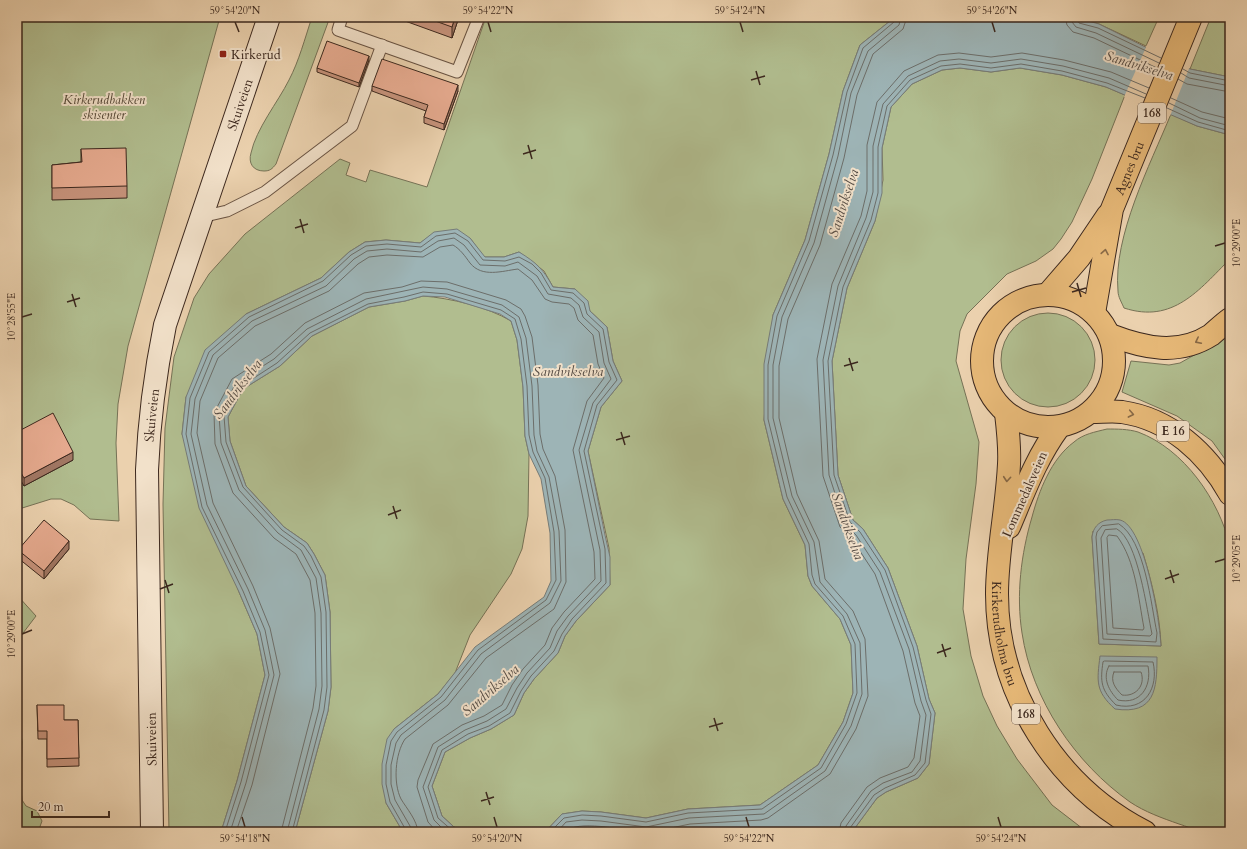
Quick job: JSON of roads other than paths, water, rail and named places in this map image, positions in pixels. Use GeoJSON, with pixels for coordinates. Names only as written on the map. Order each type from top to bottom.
{"type":"FeatureCollection","features":[{"type":"Feature","properties":{"kind":"main road","name":"Skuiveien"},"geometry":{"type":"LineString","coordinates":[[152,832],[147,527],[149,425],[155,376],[165,325],[269,17]]}},
{"type":"Feature","properties":{"kind":"main road","name":"Agnes bru"},"geometry":{"type":"LineString","coordinates":[[1094,313],[1112,209],[1191,17]]}},
{"type":"Feature","properties":{"kind":"main road","name":"Agnes bru"},"geometry":{"type":"LineString","coordinates":[[1047,295],[1066,274],[1112,209]]}},
{"type":"Feature","properties":{"kind":"main road"},"geometry":{"type":"LineString","coordinates":[[1047,295],[1064,296],[1080,303],[1094,313],[1103,323],[1110,335],[1115,356],[1113,377],[1105,396],[1092,412],[1076,422],[1059,427],[1040,428],[1022,423],[1006,413],[990,395],[983,374],[982,351],[990,329],[1004,311],[1024,299],[1047,295]]}},
{"type":"Feature","properties":{"kind":"main road"},"geometry":{"type":"LineString","coordinates":[[1110,335],[1153,348],[1172,348],[1194,343],[1210,335],[1230,319]]}},
{"type":"Feature","properties":{"kind":"main road","name":"E 16"},"geometry":{"type":"LineString","coordinates":[[1092,412],[1121,412],[1141,416],[1159,422],[1180,435],[1198,451],[1230,494]]}},
{"type":"Feature","properties":{"kind":"main road","name":"Lommedalsveien"},"geometry":{"type":"LineString","coordinates":[[1000,548],[1009,464],[1009,440],[1006,413]]}},
{"type":"Feature","properties":{"kind":"main road","name":"Lommedalsveien"},"geometry":{"type":"LineString","coordinates":[[1000,548],[1031,472],[1059,427]]}},
{"type":"Feature","properties":{"kind":"main road","name":"Kirkerudholma bru"},"geometry":{"type":"LineString","coordinates":[[1000,548],[997,595],[999,625],[1005,658],[1011,678],[1024,710],[1054,758],[1074,781],[1125,822],[1145,832]]}},
{"type":"Feature","properties":{"kind":"lane"},"geometry":{"type":"LineString","coordinates":[[342,17],[338,30],[457,72],[478,17]]}},
{"type":"Feature","properties":{"kind":"lane"},"geometry":{"type":"LineString","coordinates":[[201,217],[227,211],[264,192],[352,126],[382,46]]}},
{"type":"Feature","properties":{"kind":"water","name":"Sandvikselva"},"geometry":{"type":"Polygon","coordinates":[[[895,17],[1074,17],[1099,24],[1190,69],[1230,77],[1230,135],[1197,126],[1106,87],[1062,75],[1020,68],[991,72],[960,68],[942,70],[912,84],[891,107],[882,148],[882,193],[875,221],[847,288],[832,361],[838,475],[853,520],[863,529],[888,568],[917,646],[929,699],[935,713],[929,764],[918,778],[886,792],[877,798],[852,832],[545,832],[562,814],[582,811],[646,818],[688,809],[760,805],[818,765],[843,722],[853,693],[851,645],[840,619],[812,586],[808,576],[805,545],[783,499],[764,420],[764,364],[773,315],[805,240],[829,154],[843,91],[860,45],[895,17]]]}},
{"type":"Feature","properties":{"kind":"water","name":"Sandvikselva"},"geometry":{"type":"Polygon","coordinates":[[[457,229],[470,238],[485,257],[504,257],[519,252],[539,267],[553,287],[575,289],[588,301],[590,311],[607,327],[613,361],[622,381],[601,407],[588,451],[610,557],[610,585],[576,621],[565,636],[558,653],[534,679],[524,693],[514,715],[491,729],[470,738],[445,752],[432,786],[442,816],[454,827],[463,832],[403,832],[386,803],[382,784],[382,764],[387,739],[394,729],[438,694],[475,647],[544,597],[551,581],[550,533],[541,479],[529,454],[525,436],[523,387],[517,340],[511,321],[500,314],[445,297],[423,296],[405,301],[369,307],[312,336],[280,366],[243,389],[228,417],[230,441],[246,486],[284,527],[307,543],[325,575],[330,612],[331,687],[328,711],[295,832],[221,832],[237,781],[265,675],[257,634],[239,592],[199,508],[182,434],[186,397],[205,350],[246,314],[321,278],[349,252],[365,242],[386,240],[420,243],[434,232],[457,229]]]}},
{"type":"Feature","properties":{"kind":"water"},"geometry":{"type":"Polygon","coordinates":[[[1107,520],[1120,520],[1129,526],[1137,539],[1150,577],[1158,617],[1161,646],[1099,644],[1092,537],[1096,526],[1107,520]]]}},
{"type":"Feature","properties":{"kind":"water"},"geometry":{"type":"Polygon","coordinates":[[[1100,656],[1157,657],[1154,689],[1146,704],[1138,708],[1128,710],[1115,709],[1108,703],[1099,685],[1098,672],[1100,656]]]}},
{"type":"Feature","properties":{"kind":"place","name":"Kirkerud"},"geometry":{"type":"Point","coordinates":[223,54]}},
{"type":"Feature","properties":{"kind":"park label","name":"Kirkerudbakken skisenter"},"geometry":{"type":"Point","coordinates":[104,106]}}]}
